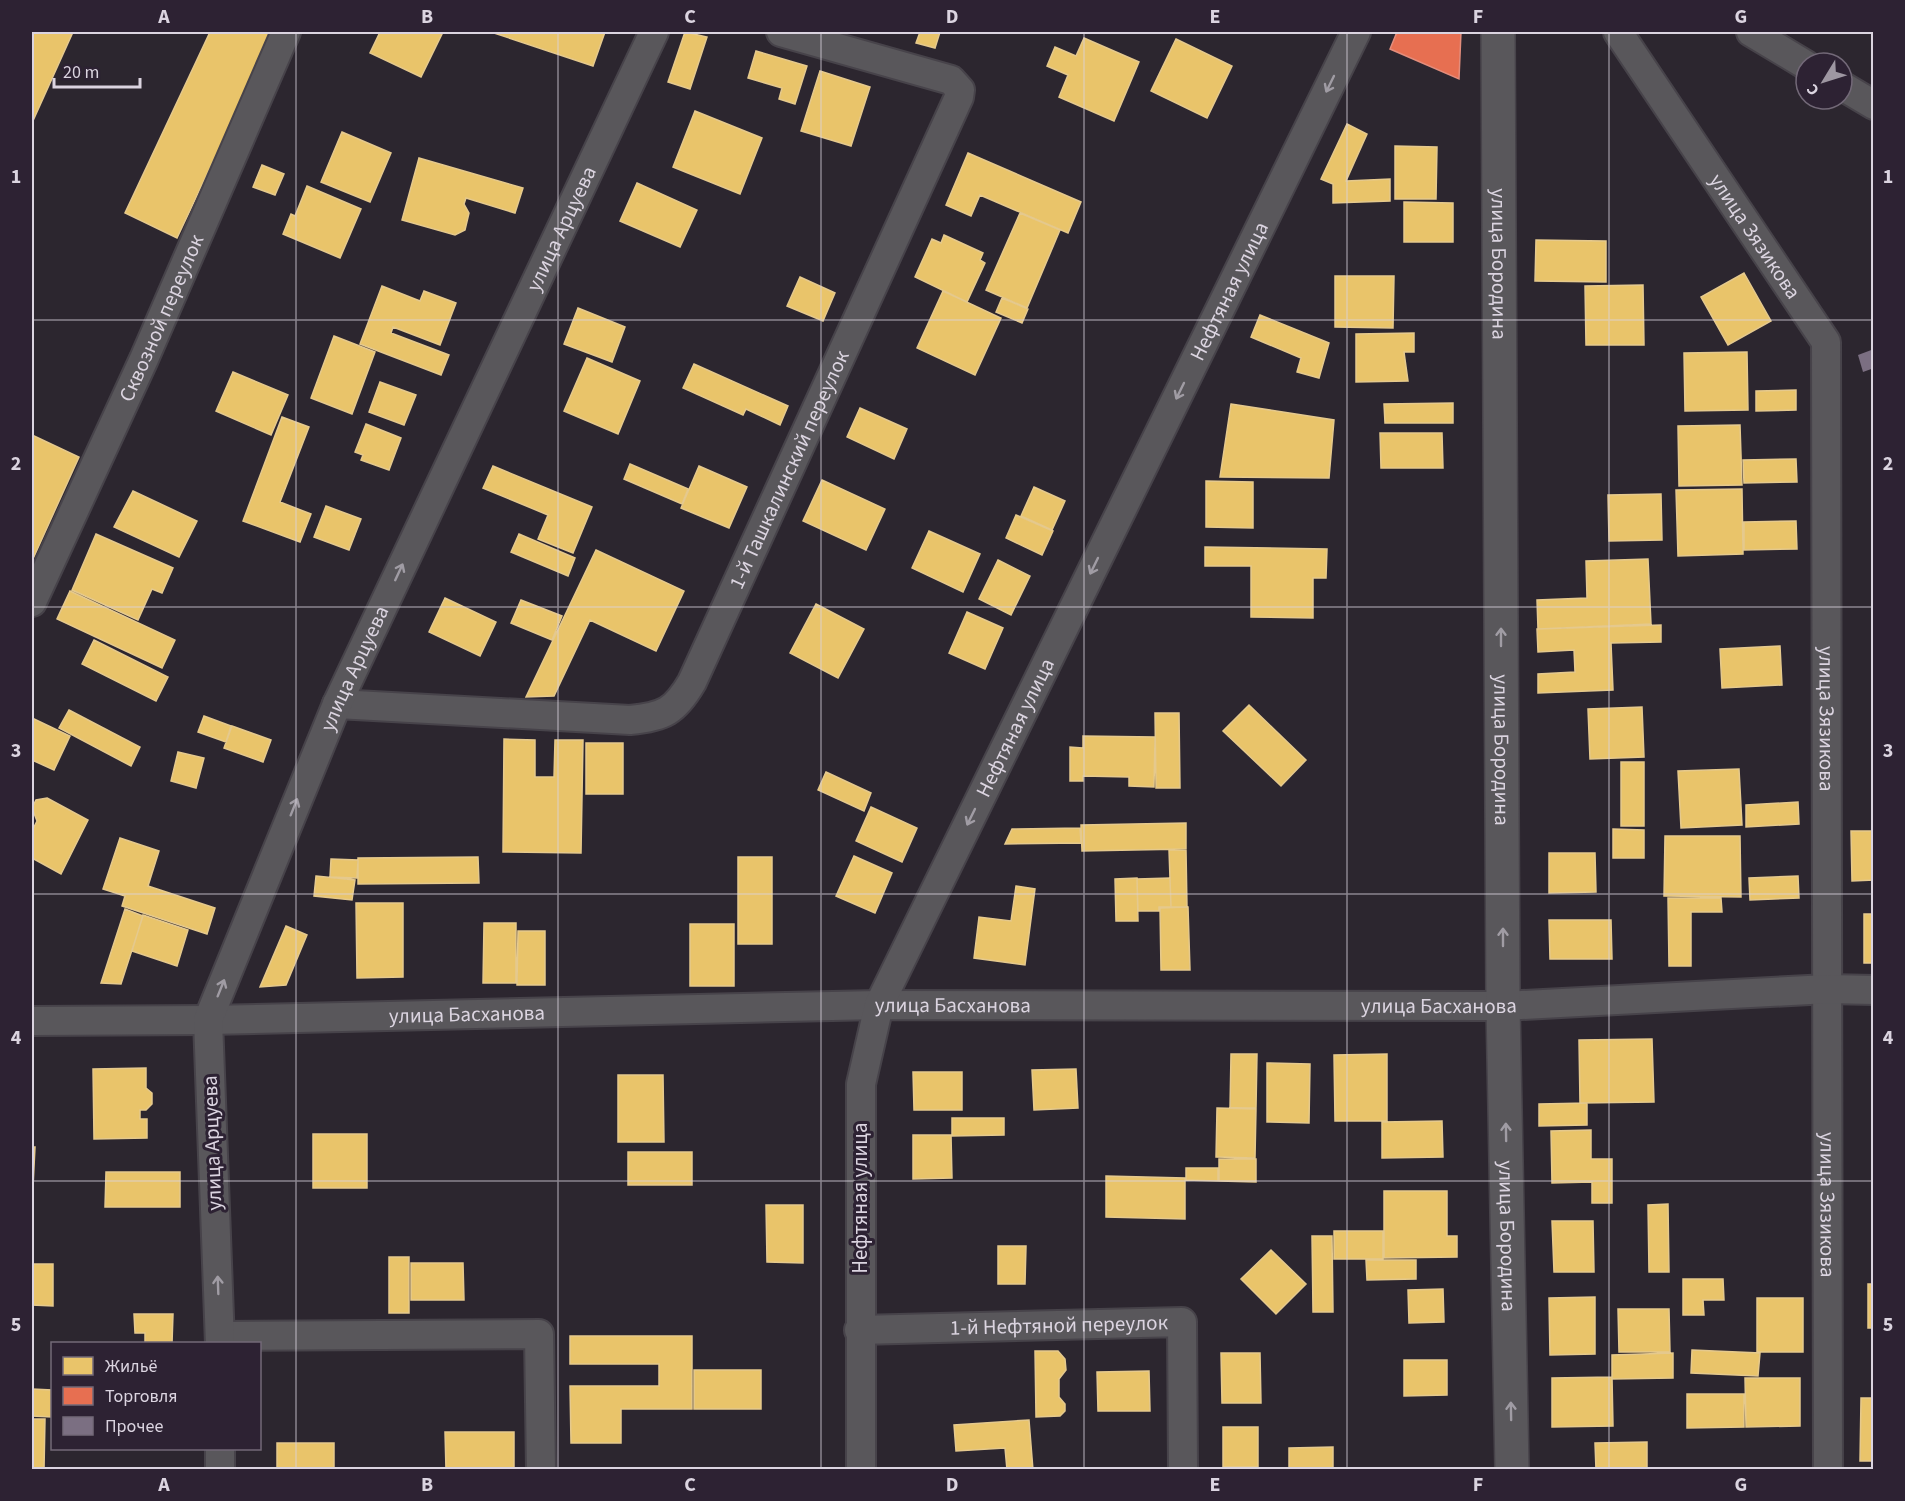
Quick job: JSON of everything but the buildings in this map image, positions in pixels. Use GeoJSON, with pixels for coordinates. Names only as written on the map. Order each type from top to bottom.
{"type":"FeatureCollection","features":[{"type":"Feature","properties":{"kind":"street","name":"Сквозной переулок"},"geometry":{"type":"LineString","coordinates":[[32,602],[144,359],[286,32]]}},
{"type":"Feature","properties":{"kind":"street","name":"улица Арцуева"},"geometry":{"type":"LineString","coordinates":[[220,1340],[207,1020],[337,704],[654,32]]}},
{"type":"Feature","properties":{"kind":"street","name":"1-й Ташкалинский переулок"},"geometry":{"type":"LineString","coordinates":[[337,704],[630,720],[652,718],[671,711],[682,700],[693,682],[959,97],[960,90],[951,80],[781,32]]}},
{"type":"Feature","properties":{"kind":"street","name":"Нефтяная улица"},"geometry":{"type":"LineString","coordinates":[[861,1470],[859,1330],[861,1084],[879,1005],[1356,32]]}},
{"type":"Feature","properties":{"kind":"street","name":"улица Бородина"},"geometry":{"type":"LineString","coordinates":[[1498,32],[1503,1006],[1512,1470]]}},
{"type":"Feature","properties":{"kind":"street","name":"улица Зязикова"},"geometry":{"type":"LineString","coordinates":[[1618,32],[1826,342],[1828,1470]]}},
{"type":"Feature","properties":{"kind":"street"},"geometry":{"type":"LineString","coordinates":[[1751,32],[1794,58]]}},
{"type":"Feature","properties":{"kind":"street"},"geometry":{"type":"LineString","coordinates":[[1854,93],[1874,105]]}},
{"type":"Feature","properties":{"kind":"street","name":"улица Басханова"},"geometry":{"type":"LineString","coordinates":[[32,1021],[207,1020],[879,1005],[1503,1006],[1828,989],[1874,990]]}},
{"type":"Feature","properties":{"kind":"street","name":"1-й Нефтяной переулок"},"geometry":{"type":"LineString","coordinates":[[859,1330],[1182,1322],[1183,1470]]}},
{"type":"Feature","properties":{"kind":"street"},"geometry":{"type":"LineString","coordinates":[[220,1340],[539,1334],[541,1470]]}},
{"type":"Feature","properties":{"kind":"street"},"geometry":{"type":"LineString","coordinates":[[220,1450],[220,1470]]}}]}
